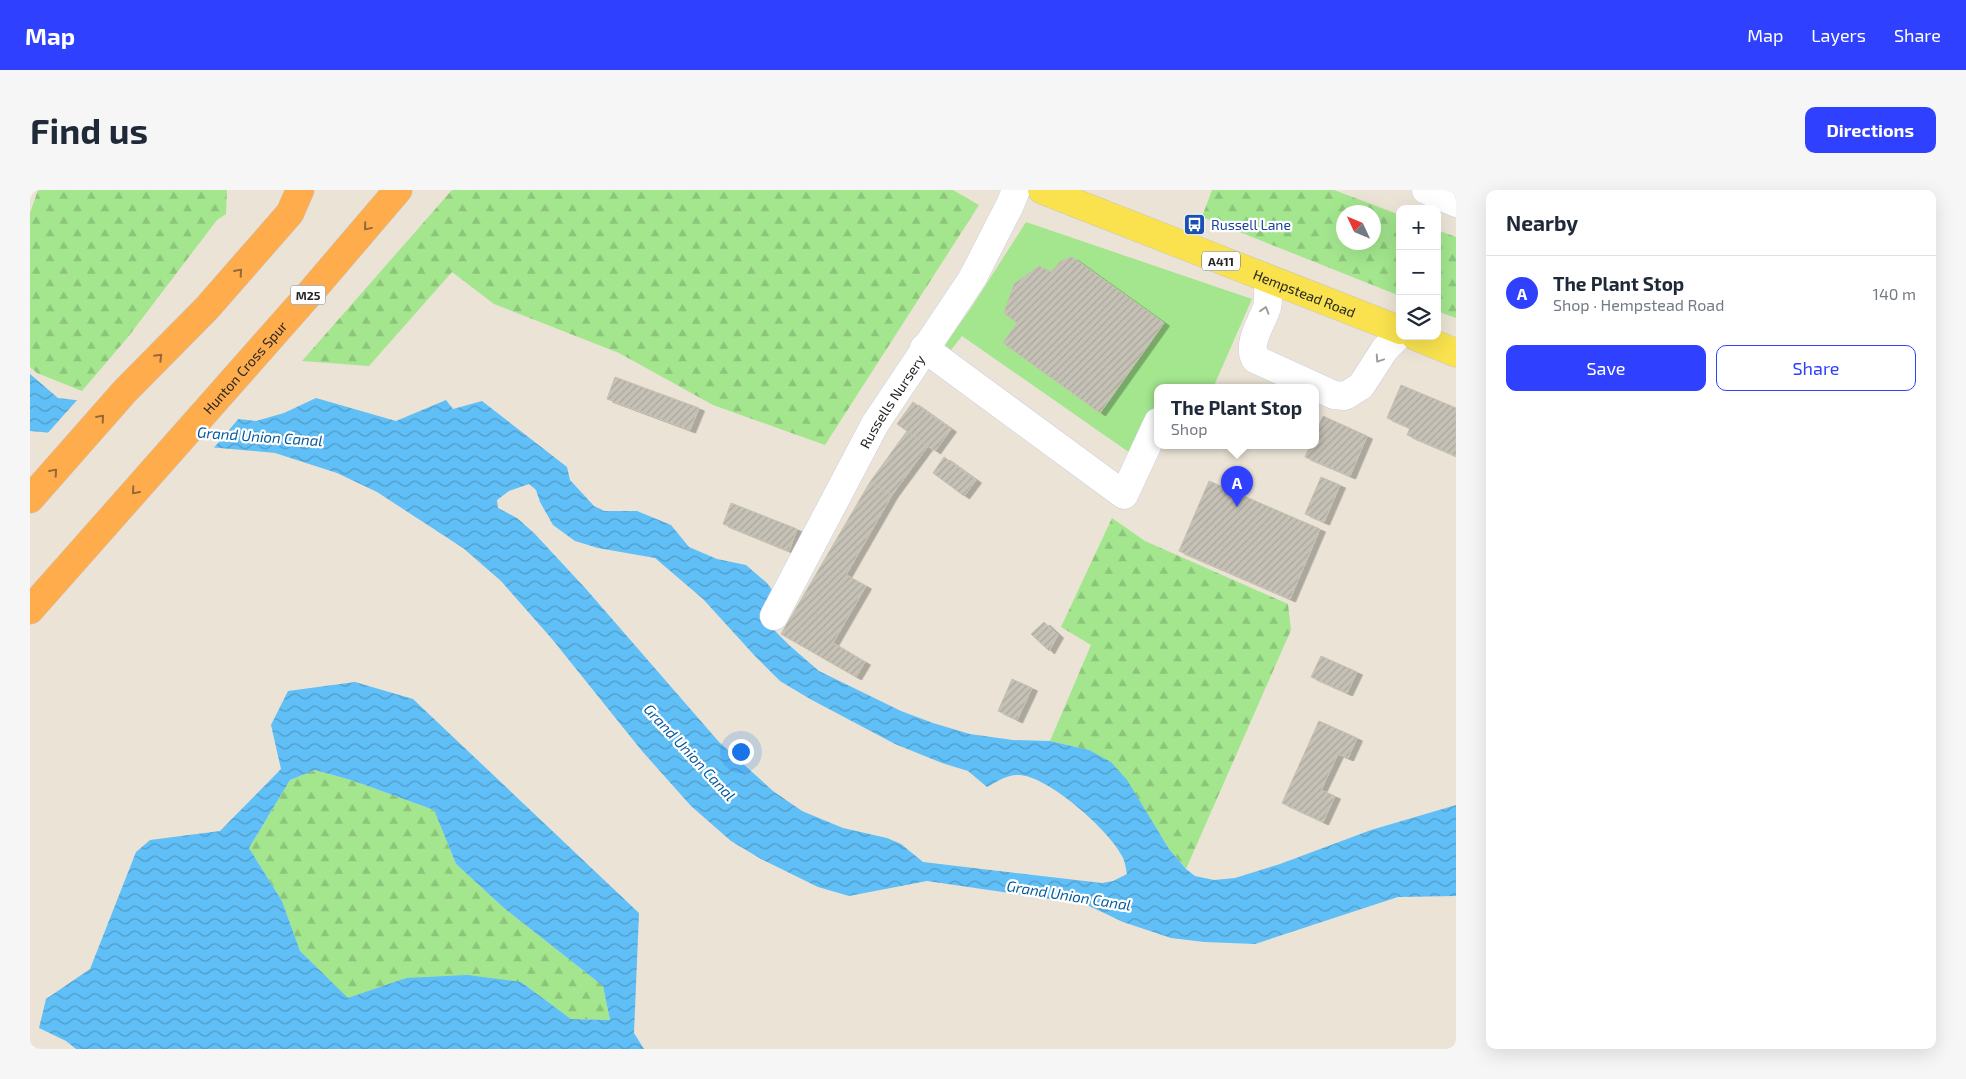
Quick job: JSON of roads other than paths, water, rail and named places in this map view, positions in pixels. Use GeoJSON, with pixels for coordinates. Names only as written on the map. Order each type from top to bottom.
{"type":"FeatureCollection","features":[{"type":"Feature","properties":{"kind":"highway"},"geometry":{"type":"LineString","coordinates":[[30,499],[124,391],[207,308],[271,235],[290,213],[300,190]]}},
{"type":"Feature","properties":{"kind":"highway","name":"Hunton Cross Spur"},"geometry":{"type":"LineString","coordinates":[[30,610],[311,292],[398,190]]}},
{"type":"Feature","properties":{"kind":"main road","name":"Hempstead Road"},"geometry":{"type":"LineString","coordinates":[[1042,190],[1396,328]]}},
{"type":"Feature","properties":{"kind":"main road"},"geometry":{"type":"LineString","coordinates":[[1425,340],[1456,353]]}},
{"type":"Feature","properties":{"kind":"street","name":"Russells Nursery"},"geometry":{"type":"LineString","coordinates":[[774,616],[875,424],[924,348],[972,280],[1016,190]]}},
{"type":"Feature","properties":{"kind":"street"},"geometry":{"type":"LineString","coordinates":[[1426,190],[1456,203]]}},
{"type":"Feature","properties":{"kind":"street"},"geometry":{"type":"LineString","coordinates":[[1268,280],[1268,305],[1254,339],[1252,353],[1255,359],[1310,384]]}},
{"type":"Feature","properties":{"kind":"street"},"geometry":{"type":"LineString","coordinates":[[1319,388],[1334,395],[1345,396],[1361,386],[1385,349],[1396,338]]}},
{"type":"Feature","properties":{"kind":"street"},"geometry":{"type":"LineString","coordinates":[[924,348],[1124,495],[1154,431]]}},
{"type":"Feature","properties":{"kind":"water","name":"Grand Union Canal"},"geometry":{"type":"Polygon","coordinates":[[[30,374],[58,398],[256,421],[284,413],[316,398],[396,421],[446,400],[453,409],[482,401],[567,467],[570,480],[594,506],[604,511],[637,511],[671,525],[689,547],[717,559],[746,565],[767,583],[781,602],[767,623],[819,671],[901,711],[933,723],[970,734],[1013,740],[1050,741],[1089,750],[1111,762],[1127,780],[1169,849],[1186,869],[1195,876],[1214,880],[1235,878],[1280,864],[1371,830],[1456,805],[1456,896],[1398,897],[1255,944],[1204,942],[1171,938],[1123,922],[1085,904],[927,881],[849,896],[818,887],[761,859],[731,841],[691,806],[642,751],[552,639],[501,581],[463,548],[377,492],[337,473],[275,453],[30,431],[30,374]],[[529,484],[509,491],[497,500],[498,508],[517,518],[534,533],[586,589],[719,742],[773,791],[802,811],[843,828],[887,838],[901,844],[923,862],[1102,883],[1113,881],[1127,874],[1123,858],[1115,845],[1091,819],[1046,784],[1031,778],[1015,775],[1006,777],[987,787],[968,771],[942,763],[895,744],[810,699],[780,681],[703,599],[655,558],[598,548],[575,541],[553,525],[540,502],[536,490],[529,484]]]}},
{"type":"Feature","properties":{"kind":"water"},"geometry":{"type":"Polygon","coordinates":[[[355,682],[413,699],[639,913],[634,1033],[644,1049],[76,1049],[66,1041],[39,1028],[46,999],[90,969],[136,852],[150,840],[220,831],[281,769],[271,725],[288,691],[355,682]],[[315,770],[290,780],[249,848],[282,901],[300,951],[348,998],[406,978],[467,975],[521,982],[571,1019],[610,1020],[603,986],[505,909],[456,864],[434,810],[354,781],[315,770]]]}},
{"type":"Feature","properties":{"kind":"place","name":"Russell Lane"},"geometry":{"type":"Point","coordinates":[1195,224]}},
{"type":"Feature","properties":{"kind":"place","name":"The Plant Stop"},"geometry":{"type":"Point","coordinates":[1237,507]}}]}
